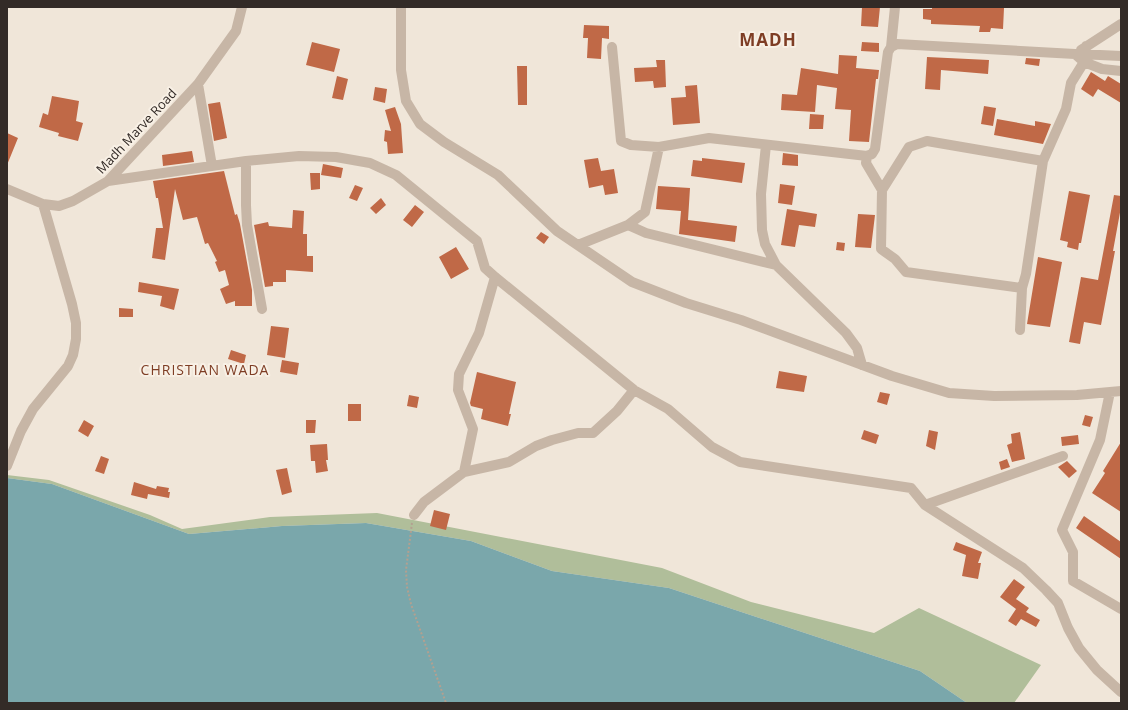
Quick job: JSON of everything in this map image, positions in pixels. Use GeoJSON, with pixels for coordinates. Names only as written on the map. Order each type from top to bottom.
{"type":"FeatureCollection","features":[{"type":"Feature","properties":{"kind":"street","name":"Madh Marve Road"},"geometry":{"type":"LineString","coordinates":[[7,189],[43,204],[59,206],[74,201],[108,181],[198,84],[236,31],[242,7]]}},
{"type":"Feature","properties":{"kind":"street"},"geometry":{"type":"LineString","coordinates":[[401,7],[401,70],[406,101],[420,124],[444,142],[498,175],[556,231],[632,282],[686,303],[741,320],[862,365],[949,392],[1002,396],[1077,396],[1121,391]]}},
{"type":"Feature","properties":{"kind":"street"},"geometry":{"type":"LineString","coordinates":[[612,47],[621,141],[631,145],[659,147],[709,138],[867,156],[872,154],[875,149],[887,60],[891,47],[895,7]]}},
{"type":"Feature","properties":{"kind":"street"},"geometry":{"type":"LineString","coordinates":[[1020,330],[1022,288],[1026,274],[1043,161],[1066,109],[1071,84],[1082,54],[1121,24]]}},
{"type":"Feature","properties":{"kind":"street"},"geometry":{"type":"LineString","coordinates":[[891,47],[897,44],[1121,56]]}},
{"type":"Feature","properties":{"kind":"street"},"geometry":{"type":"LineString","coordinates":[[1082,54],[1102,69],[1121,71]]}},
{"type":"Feature","properties":{"kind":"street"},"geometry":{"type":"LineString","coordinates":[[198,84],[212,166]]}},
{"type":"Feature","properties":{"kind":"street"},"geometry":{"type":"LineString","coordinates":[[882,190],[909,147],[927,141],[1043,161]]}},
{"type":"Feature","properties":{"kind":"street"},"geometry":{"type":"LineString","coordinates":[[766,145],[761,194],[762,230],[765,244],[776,265],[846,332],[857,348],[862,365]]}},
{"type":"Feature","properties":{"kind":"street"},"geometry":{"type":"LineString","coordinates":[[578,245],[628,225],[645,212],[659,147]]}},
{"type":"Feature","properties":{"kind":"street"},"geometry":{"type":"LineString","coordinates":[[108,181],[246,161],[299,156],[336,157],[370,163],[396,175],[477,241],[485,268],[495,277],[634,390],[668,409],[712,447],[740,462],[911,488],[925,505],[1023,568],[1046,590],[1058,603],[1068,628],[1080,648],[1097,670],[1121,692]]}},
{"type":"Feature","properties":{"kind":"street"},"geometry":{"type":"LineString","coordinates":[[867,156],[866,162],[882,190],[881,249],[895,259],[906,272],[1022,288]]}},
{"type":"Feature","properties":{"kind":"street"},"geometry":{"type":"LineString","coordinates":[[246,161],[247,225],[262,308]]}},
{"type":"Feature","properties":{"kind":"street"},"geometry":{"type":"LineString","coordinates":[[7,466],[20,431],[33,409],[68,366],[73,355],[76,339],[76,323],[72,304],[43,204]]}},
{"type":"Feature","properties":{"kind":"street"},"geometry":{"type":"LineString","coordinates":[[628,225],[646,234],[776,265]]}},
{"type":"Feature","properties":{"kind":"street"},"geometry":{"type":"LineString","coordinates":[[464,472],[473,429],[458,390],[459,374],[478,333],[495,277]]}},
{"type":"Feature","properties":{"kind":"street"},"geometry":{"type":"LineString","coordinates":[[414,514],[424,502],[464,472],[509,462],[536,446],[552,440],[578,433],[593,433],[617,412],[634,390]]}},
{"type":"Feature","properties":{"kind":"street"},"geometry":{"type":"LineString","coordinates":[[1110,392],[1100,440],[1062,530],[1073,552],[1073,581],[1121,609]]}},
{"type":"Feature","properties":{"kind":"street"},"geometry":{"type":"LineString","coordinates":[[925,505],[1063,456]]}},
{"type":"Feature","properties":{"kind":"path"},"geometry":{"type":"LineString","coordinates":[[414,514],[406,570],[407,587],[411,604],[446,703]]}},
{"type":"Feature","properties":{"kind":"green space"},"geometry":{"type":"Polygon","coordinates":[[[7,475],[49,480],[150,515],[182,529],[270,517],[377,513],[662,568],[751,602],[874,633],[919,608],[1041,665],[1014,703],[967,703],[920,671],[669,588],[552,571],[471,541],[366,523],[282,526],[189,534],[52,484],[7,478],[7,475]]]}},
{"type":"Feature","properties":{"kind":"water"},"geometry":{"type":"Polygon","coordinates":[[[7,478],[52,484],[189,534],[282,526],[366,523],[471,541],[552,571],[669,588],[920,671],[967,703],[7,703],[7,478]]]}},
{"type":"Feature","properties":{"kind":"building"},"geometry":{"type":"Polygon","coordinates":[[[862,7],[880,7],[878,27],[861,26],[862,7]]]}},
{"type":"Feature","properties":{"kind":"building"},"geometry":{"type":"Polygon","coordinates":[[[932,7],[1004,8],[1003,29],[991,28],[990,32],[979,32],[980,26],[931,24],[931,20],[923,19],[923,9],[932,9],[932,7]]]}},
{"type":"Feature","properties":{"kind":"building"},"geometry":{"type":"Polygon","coordinates":[[[584,25],[609,26],[609,39],[602,38],[601,59],[587,58],[588,38],[583,38],[584,25]]]}},
{"type":"Feature","properties":{"kind":"building"},"geometry":{"type":"Polygon","coordinates":[[[312,42],[340,49],[334,72],[306,65],[312,42]]]}},
{"type":"Feature","properties":{"kind":"building"},"geometry":{"type":"Polygon","coordinates":[[[862,42],[879,43],[879,52],[861,51],[862,42]]]}},
{"type":"Feature","properties":{"kind":"building"},"geometry":{"type":"Polygon","coordinates":[[[839,55],[857,56],[856,68],[879,70],[878,79],[876,79],[869,142],[849,141],[851,110],[835,109],[837,88],[817,85],[815,112],[781,110],[782,94],[797,95],[801,68],[838,74],[839,55]]]}},
{"type":"Feature","properties":{"kind":"building"},"geometry":{"type":"Polygon","coordinates":[[[927,57],[989,60],[988,74],[941,70],[940,90],[925,89],[927,57]]]}},
{"type":"Feature","properties":{"kind":"building"},"geometry":{"type":"Polygon","coordinates":[[[1026,58],[1040,59],[1039,66],[1025,64],[1026,58]]]}},
{"type":"Feature","properties":{"kind":"building"},"geometry":{"type":"Polygon","coordinates":[[[656,60],[665,60],[666,87],[654,88],[653,81],[635,82],[634,68],[657,67],[656,60]]]}},
{"type":"Feature","properties":{"kind":"building"},"geometry":{"type":"Polygon","coordinates":[[[517,66],[527,66],[527,105],[518,105],[517,66]]]}},
{"type":"Feature","properties":{"kind":"building"},"geometry":{"type":"Polygon","coordinates":[[[1091,72],[1105,81],[1108,76],[1121,84],[1121,103],[1098,89],[1093,97],[1081,89],[1091,72]]]}},
{"type":"Feature","properties":{"kind":"building"},"geometry":{"type":"Polygon","coordinates":[[[337,76],[348,79],[343,100],[332,98],[337,76]]]}},
{"type":"Feature","properties":{"kind":"building"},"geometry":{"type":"Polygon","coordinates":[[[697,85],[700,123],[673,125],[671,98],[686,97],[685,86],[697,85]]]}},
{"type":"Feature","properties":{"kind":"building"},"geometry":{"type":"Polygon","coordinates":[[[375,87],[387,89],[385,103],[373,100],[375,87]]]}},
{"type":"Feature","properties":{"kind":"building"},"geometry":{"type":"Polygon","coordinates":[[[52,96],[79,101],[76,121],[83,123],[78,141],[58,136],[59,133],[39,127],[43,113],[48,115],[52,96]]]}},
{"type":"Feature","properties":{"kind":"building"},"geometry":{"type":"Polygon","coordinates":[[[220,102],[227,138],[214,141],[208,104],[220,102]]]}},
{"type":"Feature","properties":{"kind":"building"},"geometry":{"type":"Polygon","coordinates":[[[984,106],[996,108],[993,126],[981,124],[984,106]]]}},
{"type":"Feature","properties":{"kind":"building"},"geometry":{"type":"Polygon","coordinates":[[[395,107],[401,124],[403,153],[388,154],[387,142],[384,141],[385,130],[391,131],[385,110],[395,107]]]}},
{"type":"Feature","properties":{"kind":"building"},"geometry":{"type":"Polygon","coordinates":[[[810,114],[824,115],[823,129],[809,129],[810,114]]]}},
{"type":"Feature","properties":{"kind":"building"},"geometry":{"type":"Polygon","coordinates":[[[997,119],[1035,126],[1035,121],[1051,124],[1043,144],[994,135],[997,119]]]}},
{"type":"Feature","properties":{"kind":"building"},"geometry":{"type":"Polygon","coordinates":[[[7,133],[18,138],[7,165],[7,133]]]}},
{"type":"Feature","properties":{"kind":"building"},"geometry":{"type":"Polygon","coordinates":[[[192,151],[194,162],[163,166],[162,155],[192,151]]]}},
{"type":"Feature","properties":{"kind":"building"},"geometry":{"type":"Polygon","coordinates":[[[783,153],[798,155],[798,166],[782,165],[783,153]]]}},
{"type":"Feature","properties":{"kind":"building"},"geometry":{"type":"Polygon","coordinates":[[[598,158],[601,171],[614,169],[618,193],[605,195],[603,185],[589,188],[584,160],[598,158]]]}},
{"type":"Feature","properties":{"kind":"building"},"geometry":{"type":"Polygon","coordinates":[[[702,158],[745,163],[742,183],[691,176],[693,160],[702,161],[702,158]]]}},
{"type":"Feature","properties":{"kind":"building"},"geometry":{"type":"Polygon","coordinates":[[[323,164],[343,168],[341,178],[321,175],[323,164]]]}},
{"type":"Feature","properties":{"kind":"building"},"geometry":{"type":"Polygon","coordinates":[[[224,171],[235,215],[237,214],[240,224],[252,290],[252,306],[235,306],[235,301],[226,304],[220,289],[229,285],[225,270],[219,272],[215,262],[217,261],[208,243],[205,244],[197,217],[183,220],[175,189],[165,260],[152,258],[156,228],[163,228],[158,198],[156,198],[153,181],[224,171]]]}},
{"type":"Feature","properties":{"kind":"building"},"geometry":{"type":"Polygon","coordinates":[[[310,173],[320,173],[320,189],[311,190],[310,173]]]}},
{"type":"Feature","properties":{"kind":"building"},"geometry":{"type":"Polygon","coordinates":[[[780,184],[795,186],[792,205],[778,203],[780,184]]]}},
{"type":"Feature","properties":{"kind":"building"},"geometry":{"type":"Polygon","coordinates":[[[355,185],[363,188],[357,201],[349,198],[355,185]]]}},
{"type":"Feature","properties":{"kind":"building"},"geometry":{"type":"Polygon","coordinates":[[[658,186],[690,188],[688,220],[737,226],[735,242],[679,234],[681,211],[656,209],[658,186]]]}},
{"type":"Feature","properties":{"kind":"building"},"geometry":{"type":"Polygon","coordinates":[[[1069,191],[1090,195],[1081,243],[1079,243],[1078,250],[1067,247],[1068,242],[1060,240],[1069,191]]]}},
{"type":"Feature","properties":{"kind":"building"},"geometry":{"type":"Polygon","coordinates":[[[1114,195],[1121,196],[1121,207],[1113,251],[1115,251],[1101,325],[1084,322],[1080,344],[1069,342],[1081,277],[1098,280],[1114,195]]]}},
{"type":"Feature","properties":{"kind":"building"},"geometry":{"type":"Polygon","coordinates":[[[381,198],[386,205],[376,214],[370,208],[381,198]]]}},
{"type":"Feature","properties":{"kind":"building"},"geometry":{"type":"Polygon","coordinates":[[[415,205],[424,212],[412,227],[403,220],[415,205]]]}},
{"type":"Feature","properties":{"kind":"building"},"geometry":{"type":"Polygon","coordinates":[[[787,209],[817,214],[815,227],[799,225],[795,247],[781,245],[787,209]]]}},
{"type":"Feature","properties":{"kind":"building"},"geometry":{"type":"Polygon","coordinates":[[[293,210],[304,211],[303,234],[307,234],[307,256],[313,256],[313,272],[286,270],[286,282],[273,282],[273,286],[265,287],[254,225],[268,222],[269,226],[292,228],[293,210]]]}},
{"type":"Feature","properties":{"kind":"building"},"geometry":{"type":"Polygon","coordinates":[[[858,214],[875,215],[871,248],[855,247],[858,214]]]}},
{"type":"Feature","properties":{"kind":"building"},"geometry":{"type":"Polygon","coordinates":[[[541,232],[549,237],[544,244],[536,238],[541,232]]]}},
{"type":"Feature","properties":{"kind":"building"},"geometry":{"type":"Polygon","coordinates":[[[837,242],[845,243],[844,251],[836,250],[837,242]]]}},
{"type":"Feature","properties":{"kind":"building"},"geometry":{"type":"Polygon","coordinates":[[[456,247],[469,269],[451,279],[439,257],[456,247]]]}},
{"type":"Feature","properties":{"kind":"building"},"geometry":{"type":"Polygon","coordinates":[[[1038,257],[1062,262],[1050,327],[1027,324],[1038,257]]]}},
{"type":"Feature","properties":{"kind":"building"},"geometry":{"type":"Polygon","coordinates":[[[139,282],[179,289],[174,310],[160,306],[162,296],[138,292],[139,282]]]}},
{"type":"Feature","properties":{"kind":"building"},"geometry":{"type":"Polygon","coordinates":[[[119,308],[133,309],[133,317],[119,317],[119,308]]]}},
{"type":"Feature","properties":{"kind":"building"},"geometry":{"type":"Polygon","coordinates":[[[271,326],[289,328],[285,358],[267,355],[271,326]]]}},
{"type":"Feature","properties":{"kind":"building"},"geometry":{"type":"Polygon","coordinates":[[[231,350],[246,355],[244,364],[228,359],[231,350]]]}},
{"type":"Feature","properties":{"kind":"building"},"geometry":{"type":"Polygon","coordinates":[[[282,360],[299,363],[297,375],[280,372],[282,360]]]}},
{"type":"Feature","properties":{"kind":"building"},"geometry":{"type":"Polygon","coordinates":[[[779,371],[807,376],[804,392],[776,388],[779,371]]]}},
{"type":"Feature","properties":{"kind":"building"},"geometry":{"type":"Polygon","coordinates":[[[477,372],[516,382],[508,426],[481,419],[483,409],[471,406],[470,403],[477,372]]]}},
{"type":"Feature","properties":{"kind":"building"},"geometry":{"type":"Polygon","coordinates":[[[880,392],[890,394],[887,405],[877,402],[880,392]]]}},
{"type":"Feature","properties":{"kind":"building"},"geometry":{"type":"Polygon","coordinates":[[[409,395],[419,397],[417,408],[407,406],[409,395]]]}},
{"type":"Feature","properties":{"kind":"building"},"geometry":{"type":"Polygon","coordinates":[[[348,404],[361,404],[361,421],[348,421],[348,404]]]}},
{"type":"Feature","properties":{"kind":"building"},"geometry":{"type":"Polygon","coordinates":[[[1085,415],[1093,417],[1090,427],[1082,425],[1085,415]]]}},
{"type":"Feature","properties":{"kind":"building"},"geometry":{"type":"Polygon","coordinates":[[[84,420],[94,426],[88,437],[78,431],[84,420]]]}},
{"type":"Feature","properties":{"kind":"building"},"geometry":{"type":"Polygon","coordinates":[[[306,420],[316,420],[315,433],[306,433],[306,420]]]}},
{"type":"Feature","properties":{"kind":"building"},"geometry":{"type":"Polygon","coordinates":[[[864,430],[879,435],[876,444],[861,439],[864,430]]]}},
{"type":"Feature","properties":{"kind":"building"},"geometry":{"type":"Polygon","coordinates":[[[929,430],[938,432],[935,450],[926,446],[929,430]]]}},
{"type":"Feature","properties":{"kind":"building"},"geometry":{"type":"Polygon","coordinates":[[[1020,432],[1025,459],[1012,462],[1007,445],[1012,443],[1011,434],[1020,432]]]}},
{"type":"Feature","properties":{"kind":"building"},"geometry":{"type":"Polygon","coordinates":[[[1078,435],[1079,444],[1062,446],[1061,437],[1078,435]]]}},
{"type":"Feature","properties":{"kind":"building"},"geometry":{"type":"Polygon","coordinates":[[[1121,442],[1121,512],[1092,493],[1105,473],[1103,471],[1121,442]]]}},
{"type":"Feature","properties":{"kind":"building"},"geometry":{"type":"Polygon","coordinates":[[[327,444],[328,460],[326,460],[328,471],[316,473],[315,461],[311,461],[310,445],[327,444]]]}},
{"type":"Feature","properties":{"kind":"building"},"geometry":{"type":"Polygon","coordinates":[[[101,456],[109,459],[104,474],[95,471],[101,456]]]}},
{"type":"Feature","properties":{"kind":"building"},"geometry":{"type":"Polygon","coordinates":[[[1007,459],[1010,467],[1001,470],[999,462],[1007,459]]]}},
{"type":"Feature","properties":{"kind":"building"},"geometry":{"type":"Polygon","coordinates":[[[1067,461],[1077,471],[1069,478],[1058,467],[1067,461]]]}},
{"type":"Feature","properties":{"kind":"building"},"geometry":{"type":"Polygon","coordinates":[[[287,468],[292,492],[282,495],[276,470],[287,468]]]}},
{"type":"Feature","properties":{"kind":"building"},"geometry":{"type":"Polygon","coordinates":[[[134,482],[156,489],[157,486],[169,488],[169,498],[148,494],[147,499],[131,495],[134,482]]]}},
{"type":"Feature","properties":{"kind":"building"},"geometry":{"type":"Polygon","coordinates":[[[434,510],[450,514],[446,530],[430,526],[434,510]]]}},
{"type":"Feature","properties":{"kind":"building"},"geometry":{"type":"Polygon","coordinates":[[[1084,516],[1121,542],[1121,559],[1076,528],[1084,516]]]}},
{"type":"Feature","properties":{"kind":"building"},"geometry":{"type":"Polygon","coordinates":[[[956,542],[982,552],[978,563],[981,563],[978,579],[962,576],[966,555],[953,550],[956,542]]]}},
{"type":"Feature","properties":{"kind":"building"},"geometry":{"type":"Polygon","coordinates":[[[1014,579],[1025,587],[1016,599],[1029,608],[1026,612],[1040,620],[1036,627],[1021,619],[1016,626],[1008,621],[1016,609],[1000,597],[1014,579]]]}},
{"type":"Feature","properties":{"kind":"district","name":"MADH"},"geometry":{"type":"Point","coordinates":[768,40]}},
{"type":"Feature","properties":{"kind":"district","name":"CHRISTIAN WADA"},"geometry":{"type":"Point","coordinates":[205,370]}}]}
